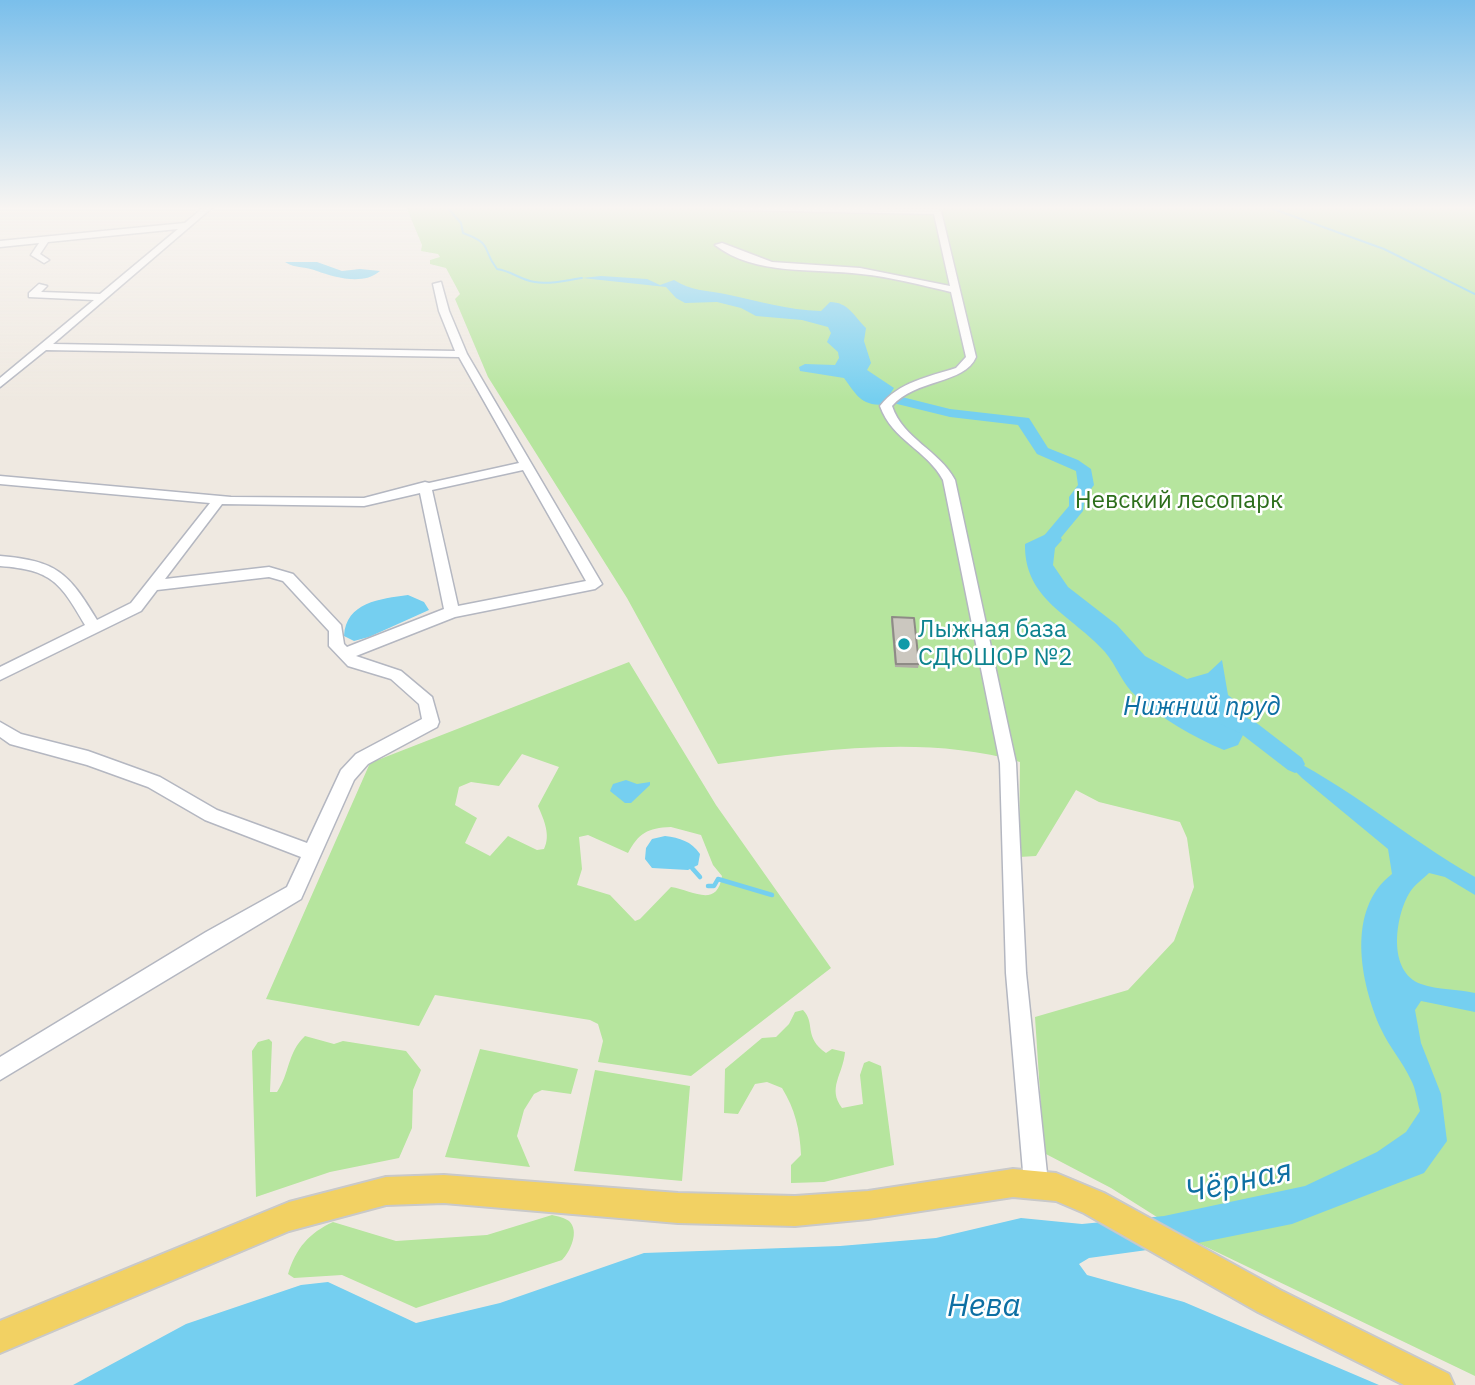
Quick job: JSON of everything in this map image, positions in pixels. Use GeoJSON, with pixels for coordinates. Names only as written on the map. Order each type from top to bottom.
{"type":"FeatureCollection","features":[{"type":"Feature","properties":{"kind":"main road"},"geometry":{"type":"LineString","coordinates":[[0,1337],[289,1217],[386,1191],[503,1192],[678,1208],[794,1211],[867,1205],[988,1184],[1035,1183],[1075,1193],[1198,1263],[1438,1385]]}},
{"type":"Feature","properties":{"kind":"street"},"geometry":{"type":"LineString","coordinates":[[0,384],[133,271]]}},
{"type":"Feature","properties":{"kind":"street"},"geometry":{"type":"LineString","coordinates":[[853,271],[955,290]]}},
{"type":"Feature","properties":{"kind":"street"},"geometry":{"type":"LineString","coordinates":[[951,271],[971,357],[968,364],[906,388],[897,393],[886,406],[896,429],[937,460],[949,480],[1008,763],[1016,973],[1035,1183]]}},
{"type":"Feature","properties":{"kind":"street"},"geometry":{"type":"LineString","coordinates":[[345,654],[452,612],[595,584],[462,354],[444,311],[438,284]]}},
{"type":"Feature","properties":{"kind":"street"},"geometry":{"type":"LineString","coordinates":[[43,286],[32,295],[102,297]]}},
{"type":"Feature","properties":{"kind":"street"},"geometry":{"type":"LineString","coordinates":[[42,347],[462,354]]}},
{"type":"Feature","properties":{"kind":"street"},"geometry":{"type":"LineString","coordinates":[[0,480],[219,500],[364,502],[527,465]]}},
{"type":"Feature","properties":{"kind":"street"},"geometry":{"type":"LineString","coordinates":[[425,486],[452,612]]}},
{"type":"Feature","properties":{"kind":"street"},"geometry":{"type":"LineString","coordinates":[[0,674],[136,607],[219,500]]}},
{"type":"Feature","properties":{"kind":"street"},"geometry":{"type":"LineString","coordinates":[[0,561],[40,564],[52,571],[75,596],[94,629]]}},
{"type":"Feature","properties":{"kind":"street"},"geometry":{"type":"LineString","coordinates":[[0,1069],[213,939],[294,893],[310,852],[347,775],[362,758],[431,722],[426,701],[396,675],[353,662],[337,646],[336,629],[288,577],[270,572],[155,585]]}},
{"type":"Feature","properties":{"kind":"street"},"geometry":{"type":"LineString","coordinates":[[0,729],[16,739],[88,758],[154,782],[211,815],[310,852]]}},
{"type":"Feature","properties":{"kind":"green space","name":"Невский лесопарк"},"geometry":{"type":"Polygon","coordinates":[[[447,271],[1475,271],[1475,1376],[1198,1243],[1111,1188],[1044,1153],[1035,1017],[1128,990],[1174,941],[1194,887],[1187,838],[1180,822],[1099,802],[1076,790],[1036,856],[1019,857],[1020,762],[983,754],[907,747],[831,750],[718,764],[627,598],[488,377],[455,299],[460,294],[447,271]]]}},
{"type":"Feature","properties":{"kind":"green space"},"geometry":{"type":"Polygon","coordinates":[[[629,662],[716,805],[831,968],[691,1076],[598,1062],[603,1041],[598,1024],[590,1020],[435,995],[419,1026],[266,999],[370,763],[629,662]],[[522,754],[499,786],[471,782],[459,787],[455,805],[477,818],[465,843],[490,856],[508,836],[537,850],[544,849],[546,844],[546,828],[538,806],[559,767],[522,754]],[[671,827],[645,833],[628,853],[588,835],[579,837],[582,869],[577,885],[610,895],[635,921],[671,887],[702,895],[715,892],[722,876],[713,865],[701,835],[671,827]]]}},
{"type":"Feature","properties":{"kind":"green space"},"geometry":{"type":"Polygon","coordinates":[[[803,1010],[819,1047],[826,1053],[832,1049],[845,1052],[836,1088],[842,1108],[863,1104],[860,1075],[864,1063],[869,1061],[881,1066],[894,1165],[824,1182],[791,1183],[791,1165],[801,1155],[798,1128],[782,1088],[767,1082],[755,1084],[738,1114],[724,1113],[725,1069],[762,1038],[776,1037],[789,1024],[795,1012],[803,1010]]]}},
{"type":"Feature","properties":{"kind":"green space"},"geometry":{"type":"Polygon","coordinates":[[[305,1036],[334,1044],[343,1041],[406,1051],[421,1070],[413,1090],[412,1128],[399,1158],[330,1172],[256,1197],[252,1051],[258,1042],[269,1039],[272,1042],[270,1092],[277,1092],[295,1049],[305,1036]]]}},
{"type":"Feature","properties":{"kind":"green space"},"geometry":{"type":"Polygon","coordinates":[[[480,1049],[578,1069],[571,1094],[542,1090],[534,1094],[524,1110],[517,1136],[530,1167],[445,1157],[480,1049]]]}},
{"type":"Feature","properties":{"kind":"green space"},"geometry":{"type":"Polygon","coordinates":[[[595,1070],[690,1086],[682,1181],[574,1171],[595,1070]]]}},
{"type":"Feature","properties":{"kind":"green space"},"geometry":{"type":"Polygon","coordinates":[[[552,1215],[569,1221],[574,1230],[571,1247],[562,1260],[416,1308],[342,1275],[294,1278],[288,1274],[304,1242],[333,1222],[396,1241],[487,1235],[552,1215]]]}},
{"type":"Feature","properties":{"kind":"water"},"geometry":{"type":"Polygon","coordinates":[[[316,271],[380,271],[373,276],[357,279],[316,271]]]}},
{"type":"Feature","properties":{"kind":"water"},"geometry":{"type":"Polygon","coordinates":[[[601,276],[647,279],[660,285],[674,280],[693,288],[796,309],[821,311],[830,302],[842,304],[866,328],[864,341],[871,363],[867,370],[894,388],[883,405],[869,403],[859,398],[844,378],[800,371],[799,367],[805,364],[835,365],[839,358],[838,352],[827,342],[831,333],[828,327],[802,320],[756,316],[741,308],[717,302],[685,303],[666,287],[582,278],[601,276]]]}},
{"type":"Feature","properties":{"kind":"water","name":"Нижний пруд"},"geometry":{"type":"Polygon","coordinates":[[[1057,529],[1062,540],[1055,548],[1053,565],[1068,587],[1117,625],[1145,656],[1187,679],[1208,673],[1222,660],[1228,695],[1248,711],[1247,727],[1238,745],[1224,750],[1178,727],[1156,712],[1127,686],[1105,652],[1041,593],[1032,579],[1025,544],[1057,529]]]}},
{"type":"Feature","properties":{"kind":"water"},"geometry":{"type":"Polygon","coordinates":[[[408,595],[424,602],[429,610],[369,637],[354,641],[344,636],[346,625],[358,609],[386,598],[408,595]]]}},
{"type":"Feature","properties":{"kind":"water","name":"Нева"},"geometry":{"type":"Polygon","coordinates":[[[1275,751],[1327,779],[1475,877],[1475,895],[1445,877],[1429,873],[1410,892],[1398,928],[1399,956],[1410,978],[1428,986],[1475,993],[1475,1012],[1421,1001],[1415,1010],[1421,1043],[1441,1094],[1447,1141],[1424,1173],[1292,1224],[1198,1243],[1089,1258],[1079,1264],[1087,1275],[1184,1302],[1379,1385],[73,1385],[186,1324],[301,1285],[328,1282],[416,1323],[500,1303],[644,1253],[840,1246],[936,1238],[1021,1218],[1082,1224],[1164,1216],[1305,1186],[1377,1152],[1406,1132],[1420,1111],[1413,1084],[1381,1029],[1367,990],[1363,969],[1361,947],[1368,906],[1377,889],[1392,874],[1388,849],[1302,778],[1275,751]]]}},
{"type":"Feature","properties":{"kind":"water"},"geometry":{"type":"Polygon","coordinates":[[[626,780],[637,784],[650,782],[650,785],[631,803],[625,803],[610,791],[613,784],[626,780]]]}},
{"type":"Feature","properties":{"kind":"water"},"geometry":{"type":"Polygon","coordinates":[[[665,836],[680,839],[693,846],[700,854],[698,865],[688,870],[652,868],[645,859],[646,848],[652,839],[665,836]]]}},
{"type":"Feature","properties":{"kind":"building","name":"Лыжная база СДЮШОР №2"},"geometry":{"type":"Polygon","coordinates":[[[892,617],[914,618],[919,664],[896,664],[892,617]]]}},
{"type":"Feature","properties":{"kind":"waterway"},"geometry":{"type":"LineString","coordinates":[[502,271],[540,283],[582,278]]}},
{"type":"Feature","properties":{"kind":"waterway"},"geometry":{"type":"LineString","coordinates":[[1428,271],[1475,294]]}},
{"type":"Feature","properties":{"kind":"waterway"},"geometry":{"type":"LineString","coordinates":[[894,399],[950,413],[1024,421],[1042,451],[1083,469],[1086,485],[1077,497],[1077,507],[1043,548]]}},
{"type":"Feature","properties":{"kind":"waterway","name":"Чёрная"},"geometry":{"type":"LineString","coordinates":[[1225,717],[1247,727],[1295,764]]}},
{"type":"Feature","properties":{"kind":"waterway"},"geometry":{"type":"LineString","coordinates":[[692,868],[700,877]]}},
{"type":"Feature","properties":{"kind":"waterway"},"geometry":{"type":"LineString","coordinates":[[708,886],[714,886],[718,879],[772,895]]}},
{"type":"Feature","properties":{"kind":"place","name":"Лыжная база СДЮШОР №2"},"geometry":{"type":"Point","coordinates":[904,644]}}]}
